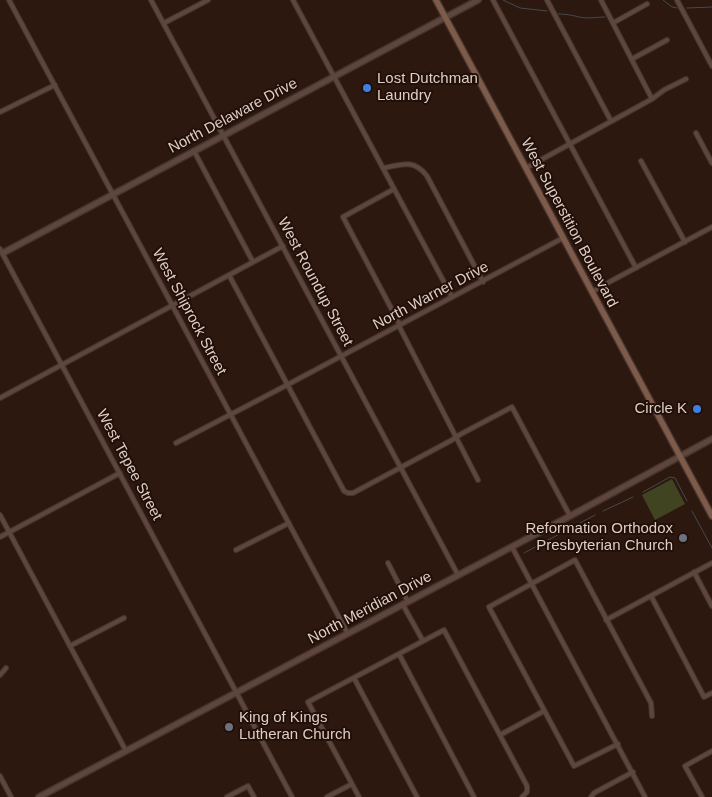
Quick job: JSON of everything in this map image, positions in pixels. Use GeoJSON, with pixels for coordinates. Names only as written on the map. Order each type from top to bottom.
{"type":"FeatureCollection","features":[{"type":"Feature","properties":{"kind":"main road","name":"West Superstition Boulevard"},"geometry":{"type":"LineString","coordinates":[[436,0],[712,516]]}},
{"type":"Feature","properties":{"kind":"street","name":"West Shiprock Street"},"geometry":{"type":"LineString","coordinates":[[9,0],[348,634]]}},
{"type":"Feature","properties":{"kind":"street","name":"West Roundup Street"},"geometry":{"type":"LineString","coordinates":[[151,0],[458,575]]}},
{"type":"Feature","properties":{"kind":"street"},"geometry":{"type":"LineString","coordinates":[[164,23],[208,0]]}},
{"type":"Feature","properties":{"kind":"street"},"geometry":{"type":"LineString","coordinates":[[293,0],[452,298]]}},
{"type":"Feature","properties":{"kind":"street","name":"North Delaware Drive"},"geometry":{"type":"LineString","coordinates":[[1,252],[478,0]]}},
{"type":"Feature","properties":{"kind":"street"},"geometry":{"type":"LineString","coordinates":[[493,0],[636,268]]}},
{"type":"Feature","properties":{"kind":"street"},"geometry":{"type":"LineString","coordinates":[[547,0],[611,121]]}},
{"type":"Feature","properties":{"kind":"street"},"geometry":{"type":"LineString","coordinates":[[600,0],[652,99]]}},
{"type":"Feature","properties":{"kind":"street"},"geometry":{"type":"LineString","coordinates":[[677,0],[712,66]]}},
{"type":"Feature","properties":{"kind":"street"},"geometry":{"type":"LineString","coordinates":[[613,23],[647,4]]}},
{"type":"Feature","properties":{"kind":"street"},"geometry":{"type":"LineString","coordinates":[[632,59],[667,40]]}},
{"type":"Feature","properties":{"kind":"street"},"geometry":{"type":"LineString","coordinates":[[526,168],[686,79]]}},
{"type":"Feature","properties":{"kind":"street"},"geometry":{"type":"LineString","coordinates":[[0,112],[55,85]]}},
{"type":"Feature","properties":{"kind":"street"},"geometry":{"type":"LineString","coordinates":[[696,133],[712,162]]}},
{"type":"Feature","properties":{"kind":"street"},"geometry":{"type":"LineString","coordinates":[[194,151],[253,262]]}},
{"type":"Feature","properties":{"kind":"street"},"geometry":{"type":"LineString","coordinates":[[641,161],[684,242]]}},
{"type":"Feature","properties":{"kind":"street"},"geometry":{"type":"LineString","coordinates":[[384,168],[404,164],[420,168],[427,176],[483,282]]}},
{"type":"Feature","properties":{"kind":"street"},"geometry":{"type":"LineString","coordinates":[[394,189],[343,217],[478,480]]}},
{"type":"Feature","properties":{"kind":"street"},"geometry":{"type":"LineString","coordinates":[[592,292],[712,227]]}},
{"type":"Feature","properties":{"kind":"street","name":"North Warner Drive"},"geometry":{"type":"LineString","coordinates":[[176,443],[563,238]]}},
{"type":"Feature","properties":{"kind":"street"},"geometry":{"type":"LineString","coordinates":[[0,398],[283,246]]}},
{"type":"Feature","properties":{"kind":"street","name":"West Tepee Street"},"geometry":{"type":"LineString","coordinates":[[1,252],[292,797]]}},
{"type":"Feature","properties":{"kind":"street"},"geometry":{"type":"LineString","coordinates":[[229,275],[340,486],[346,492],[353,493],[512,407],[570,516]]}},
{"type":"Feature","properties":{"kind":"street","name":"North Meridian Drive"},"geometry":{"type":"LineString","coordinates":[[39,797],[238,693],[712,439]]}},
{"type":"Feature","properties":{"kind":"street"},"geometry":{"type":"LineString","coordinates":[[0,537],[120,473]]}},
{"type":"Feature","properties":{"kind":"street"},"geometry":{"type":"LineString","coordinates":[[0,515],[126,751]]}},
{"type":"Feature","properties":{"kind":"street"},"geometry":{"type":"LineString","coordinates":[[236,550],[289,523]]}},
{"type":"Feature","properties":{"kind":"street"},"geometry":{"type":"LineString","coordinates":[[512,547],[645,797]]}},
{"type":"Feature","properties":{"kind":"street"},"geometry":{"type":"LineString","coordinates":[[618,744],[574,766],[489,607],[575,560],[651,702],[652,716]]}},
{"type":"Feature","properties":{"kind":"street"},"geometry":{"type":"LineString","coordinates":[[606,620],[712,562]]}},
{"type":"Feature","properties":{"kind":"street"},"geometry":{"type":"LineString","coordinates":[[388,563],[423,641]]}},
{"type":"Feature","properties":{"kind":"street"},"geometry":{"type":"LineString","coordinates":[[694,572],[712,606]]}},
{"type":"Feature","properties":{"kind":"street"},"geometry":{"type":"LineString","coordinates":[[651,596],[704,697],[712,693]]}},
{"type":"Feature","properties":{"kind":"street"},"geometry":{"type":"LineString","coordinates":[[70,646],[124,618]]}},
{"type":"Feature","properties":{"kind":"street"},"geometry":{"type":"LineString","coordinates":[[359,797],[308,702],[444,630],[527,786],[527,792],[522,797]]}},
{"type":"Feature","properties":{"kind":"street"},"geometry":{"type":"LineString","coordinates":[[399,654],[474,797]]}},
{"type":"Feature","properties":{"kind":"street"},"geometry":{"type":"LineString","coordinates":[[0,675],[6,668]]}},
{"type":"Feature","properties":{"kind":"street"},"geometry":{"type":"LineString","coordinates":[[354,678],[416,797]]}},
{"type":"Feature","properties":{"kind":"street"},"geometry":{"type":"LineString","coordinates":[[500,735],[544,711]]}},
{"type":"Feature","properties":{"kind":"street"},"geometry":{"type":"LineString","coordinates":[[702,797],[685,766],[712,751]]}},
{"type":"Feature","properties":{"kind":"street"},"geometry":{"type":"LineString","coordinates":[[591,797],[594,793],[632,772]]}},
{"type":"Feature","properties":{"kind":"street"},"geometry":{"type":"LineString","coordinates":[[0,776],[11,797]]}},
{"type":"Feature","properties":{"kind":"street"},"geometry":{"type":"LineString","coordinates":[[327,797],[352,784]]}},
{"type":"Feature","properties":{"kind":"street"},"geometry":{"type":"LineString","coordinates":[[227,797],[248,786],[254,797]]}},
{"type":"Feature","properties":{"kind":"green space"},"geometry":{"type":"Polygon","coordinates":[[[672,479],[685,504],[655,520],[642,495],[672,479]]]}},
{"type":"Feature","properties":{"kind":"waterway"},"geometry":{"type":"LineString","coordinates":[[503,0],[520,8],[547,11]]}},
{"type":"Feature","properties":{"kind":"waterway"},"geometry":{"type":"LineString","coordinates":[[663,0],[672,7],[677,8]]}},
{"type":"Feature","properties":{"kind":"waterway"},"geometry":{"type":"LineString","coordinates":[[687,8],[712,7]]}},
{"type":"Feature","properties":{"kind":"waterway"},"geometry":{"type":"LineString","coordinates":[[558,14],[585,18],[605,17]]}},
{"type":"Feature","properties":{"kind":"waterway"},"geometry":{"type":"LineString","coordinates":[[643,492],[670,477],[675,478],[687,501]]}},
{"type":"Feature","properties":{"kind":"waterway"},"geometry":{"type":"LineString","coordinates":[[603,511],[633,497]]}},
{"type":"Feature","properties":{"kind":"waterway"},"geometry":{"type":"LineString","coordinates":[[692,511],[712,548]]}},
{"type":"Feature","properties":{"kind":"waterway"},"geometry":{"type":"LineString","coordinates":[[524,553],[595,515]]}},
{"type":"Feature","properties":{"kind":"place","name":"Lost Dutchman Laundry"},"geometry":{"type":"Point","coordinates":[367,88]}},
{"type":"Feature","properties":{"kind":"place","name":"Circle K"},"geometry":{"type":"Point","coordinates":[697,409]}},
{"type":"Feature","properties":{"kind":"place","name":"Reformation Orthodox Presbyterian Church"},"geometry":{"type":"Point","coordinates":[683,538]}},
{"type":"Feature","properties":{"kind":"place","name":"King of Kings Lutheran Church"},"geometry":{"type":"Point","coordinates":[229,727]}}]}
